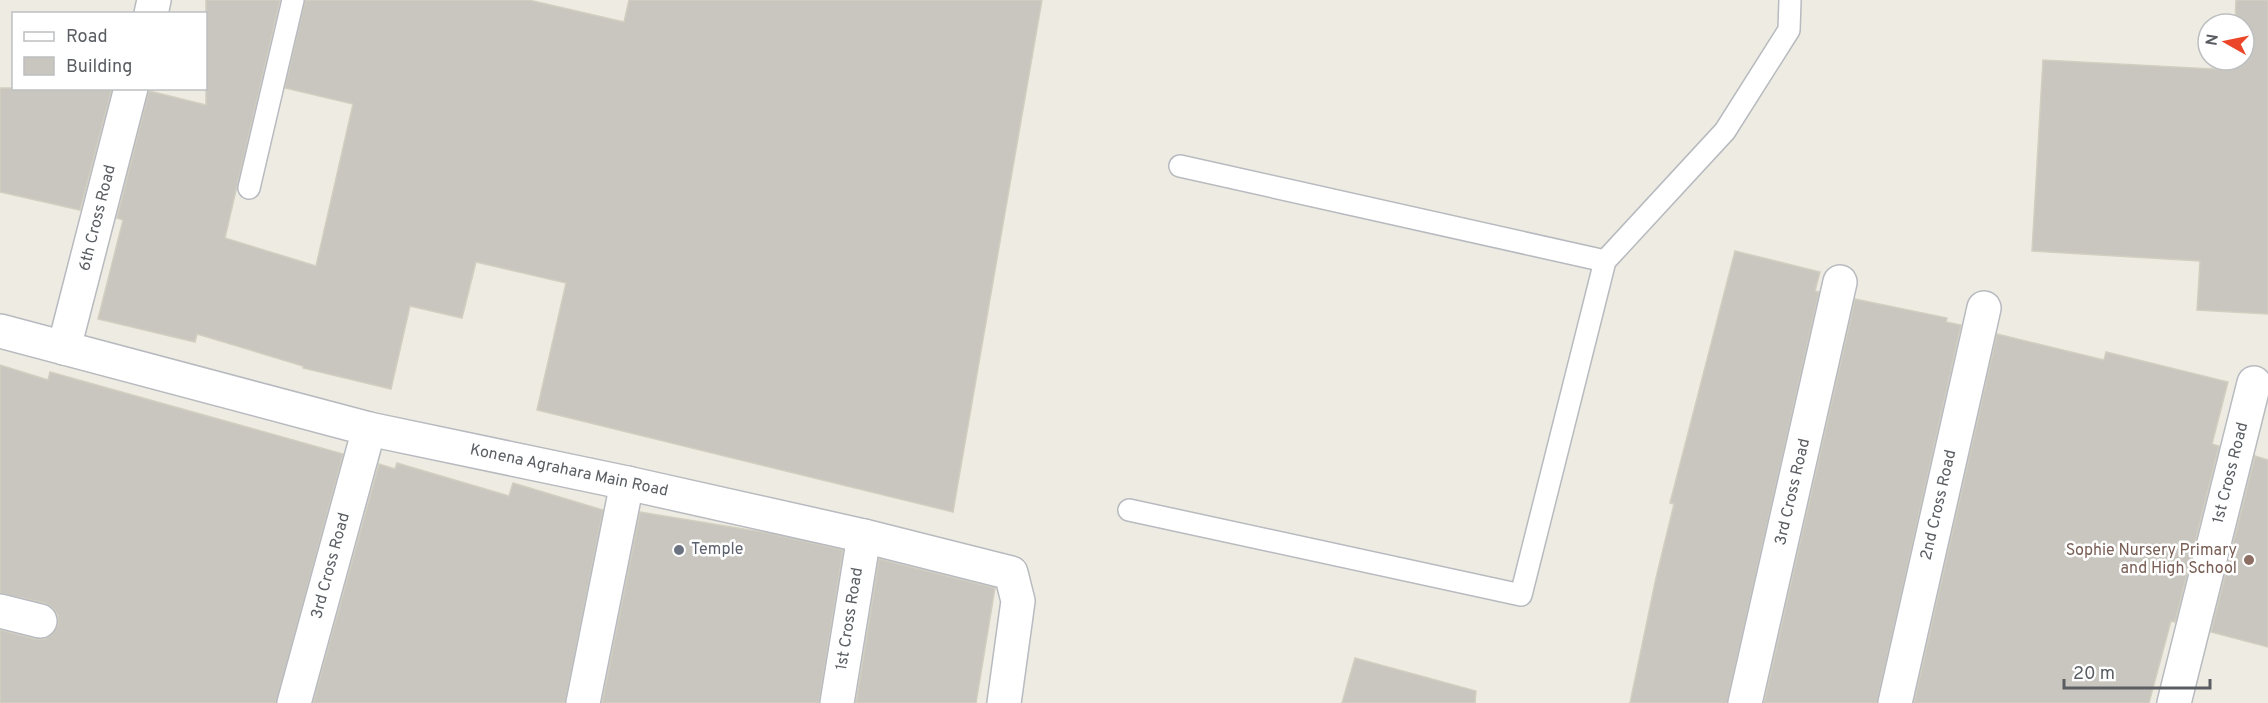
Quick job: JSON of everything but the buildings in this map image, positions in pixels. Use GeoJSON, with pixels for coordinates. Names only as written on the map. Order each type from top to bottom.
{"type":"FeatureCollection","features":[{"type":"Feature","properties":{"kind":"street","name":"6th Cross Road"},"geometry":{"type":"LineString","coordinates":[[64,348],[131,90]]}},
{"type":"Feature","properties":{"kind":"street","name":"3rd Cross Road"},"geometry":{"type":"LineString","coordinates":[[1745,703],[1840,282]]}},
{"type":"Feature","properties":{"kind":"street","name":"2nd Cross Road"},"geometry":{"type":"LineString","coordinates":[[1895,703],[1984,308]]}},
{"type":"Feature","properties":{"kind":"street","name":"Konena Agrahara Main Road"},"geometry":{"type":"LineString","coordinates":[[0,331],[369,429],[864,536],[1011,573],[1018,601],[1004,703]]}},
{"type":"Feature","properties":{"kind":"street","name":"1st Cross Road"},"geometry":{"type":"LineString","coordinates":[[2174,703],[2254,383]]}},
{"type":"Feature","properties":{"kind":"street","name":"3rd Cross Road"},"geometry":{"type":"LineString","coordinates":[[294,703],[369,429]]}},
{"type":"Feature","properties":{"kind":"street"},"geometry":{"type":"LineString","coordinates":[[583,703],[627,483]]}},
{"type":"Feature","properties":{"kind":"street","name":"1st Cross Road"},"geometry":{"type":"LineString","coordinates":[[837,703],[864,536]]}},
{"type":"Feature","properties":{"kind":"street"},"geometry":{"type":"LineString","coordinates":[[0,610],[40,621]]}},
{"type":"Feature","properties":{"kind":"lane"},"geometry":{"type":"LineString","coordinates":[[249,188],[293,0]]}},
{"type":"Feature","properties":{"kind":"lane"},"geometry":{"type":"LineString","coordinates":[[1129,510],[1521,595],[1605,261],[1725,131],[1789,30],[1790,0]]}},
{"type":"Feature","properties":{"kind":"lane"},"geometry":{"type":"LineString","coordinates":[[1180,166],[1605,261]]}},
{"type":"Feature","properties":{"kind":"place","name":"Temple"},"geometry":{"type":"Point","coordinates":[679,550]}},
{"type":"Feature","properties":{"kind":"place","name":"Sophie Nursery Primary and High School"},"geometry":{"type":"Point","coordinates":[2249,560]}}]}
